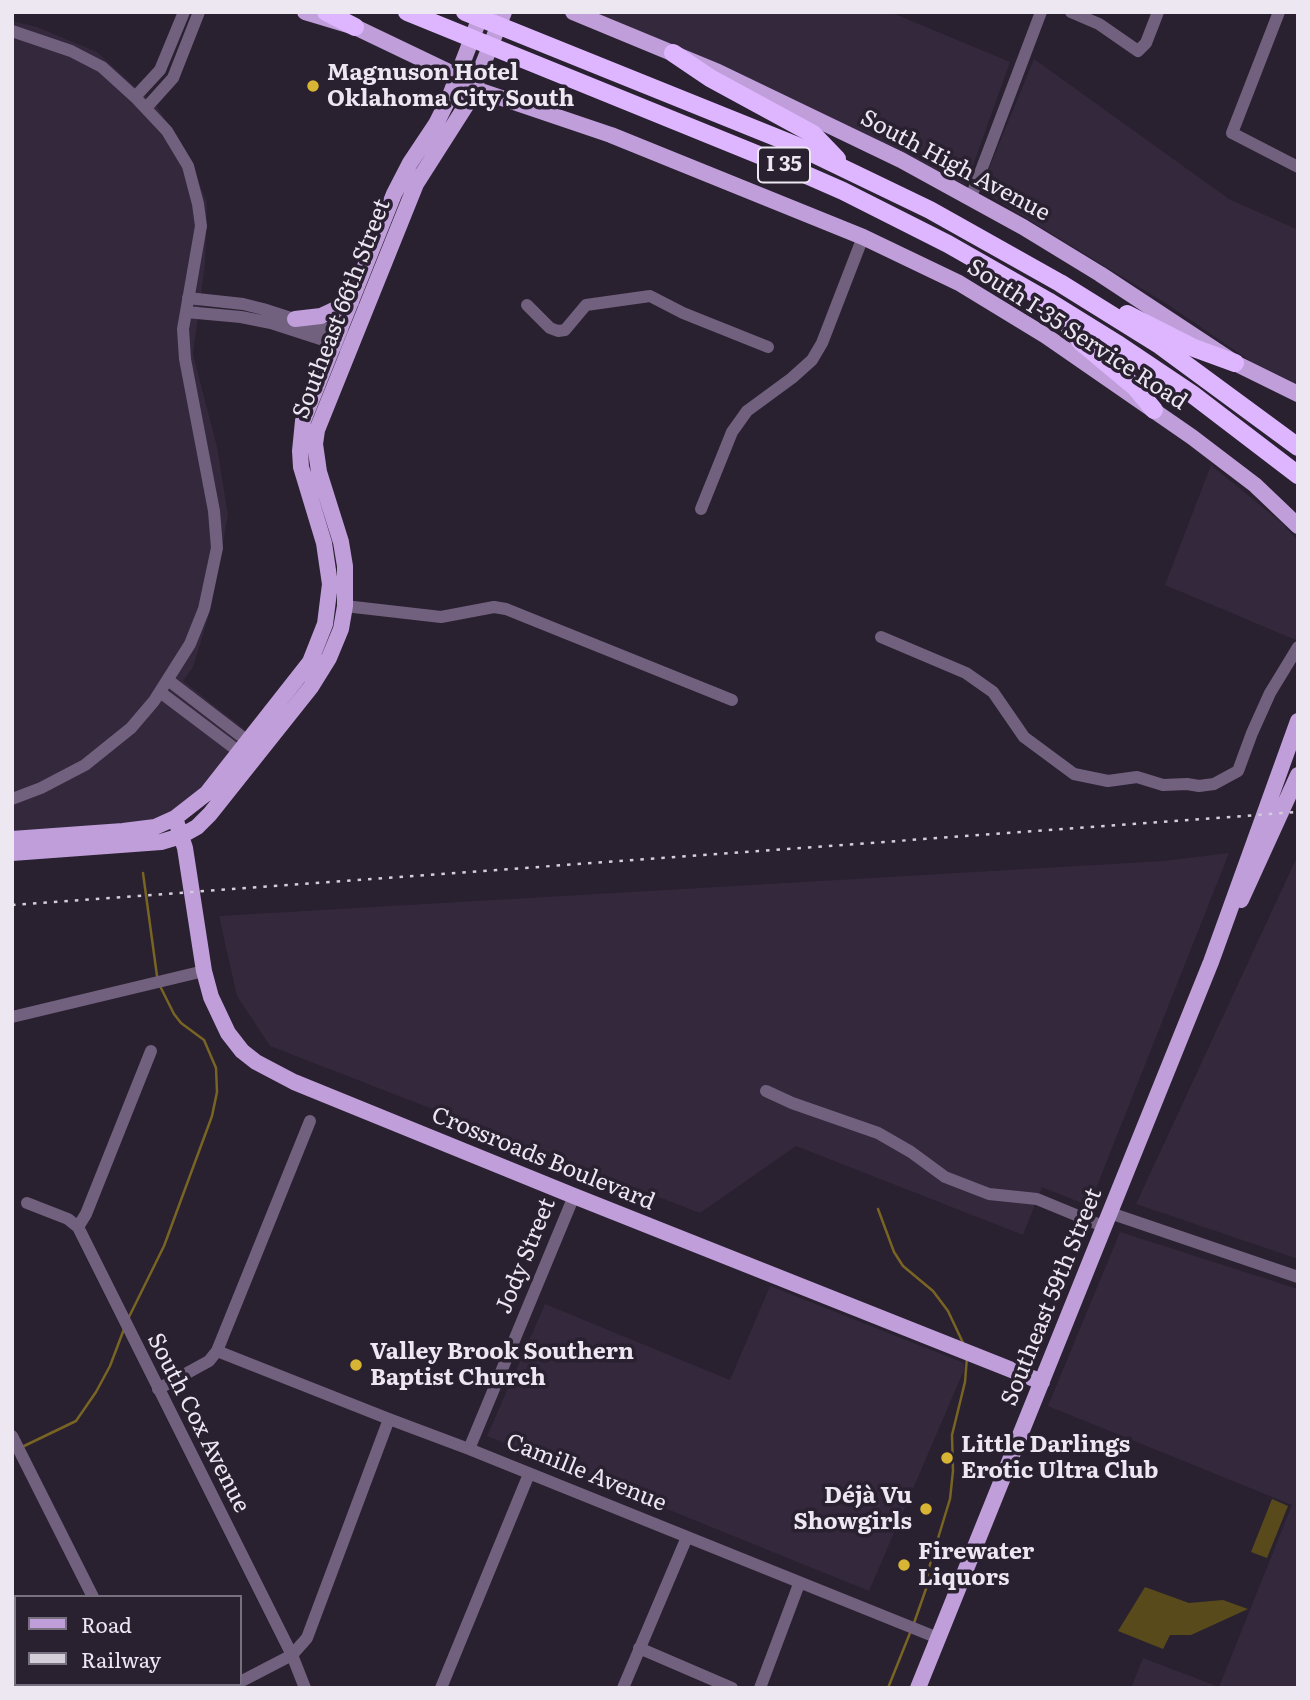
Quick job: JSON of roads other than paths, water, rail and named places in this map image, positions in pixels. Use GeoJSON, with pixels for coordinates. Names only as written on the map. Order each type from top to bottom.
{"type":"FeatureCollection","features":[{"type":"Feature","properties":{"kind":"highway"},"geometry":{"type":"LineString","coordinates":[[326,12],[355,27]]}},
{"type":"Feature","properties":{"kind":"highway","name":"I 35"},"geometry":{"type":"LineString","coordinates":[[407,12],[843,191],[948,244],[1119,345],[1192,394],[1298,475]]}},
{"type":"Feature","properties":{"kind":"highway","name":"I 35"},"geometry":{"type":"LineString","coordinates":[[465,12],[795,145],[941,215],[1060,282],[1158,344],[1298,447]]}},
{"type":"Feature","properties":{"kind":"highway"},"geometry":{"type":"LineString","coordinates":[[673,53],[710,78],[813,134],[844,167]]}},
{"type":"Feature","properties":{"kind":"highway"},"geometry":{"type":"LineString","coordinates":[[1060,282],[1194,348],[1235,363]]}},
{"type":"Feature","properties":{"kind":"highway"},"geometry":{"type":"LineString","coordinates":[[1048,301],[1081,342],[1135,387],[1154,410]]}},
{"type":"Feature","properties":{"kind":"main road","name":"South I-35 Service Road"},"geometry":{"type":"LineString","coordinates":[[304,12],[355,27],[474,86],[611,135],[863,237],[958,283],[1005,310],[1154,410],[1250,480],[1298,526]]}},
{"type":"Feature","properties":{"kind":"main road","name":"Southeast 66th Street"},"geometry":{"type":"LineString","coordinates":[[175,818],[207,793],[250,751],[325,666],[341,628],[345,606],[345,566],[341,542],[319,472],[315,444],[351,302],[394,194],[449,98],[482,12]]}},
{"type":"Feature","properties":{"kind":"main road","name":"Southeast 66th Street"},"geometry":{"type":"LineString","coordinates":[[181,836],[197,827],[210,814],[310,662],[326,624],[329,567],[305,482],[300,451],[303,421],[416,184],[460,116],[504,12]]}},
{"type":"Feature","properties":{"kind":"main road","name":"South High Avenue"},"geometry":{"type":"LineString","coordinates":[[573,12],[785,103],[971,197],[1100,274],[1235,363],[1298,394]]}},
{"type":"Feature","properties":{"kind":"main road"},"geometry":{"type":"LineString","coordinates":[[295,319],[321,316],[351,302]]}},
{"type":"Feature","properties":{"kind":"main road","name":"Southeast 59th Street"},"geometry":{"type":"LineString","coordinates":[[918,1688],[1211,962],[1298,721]]}},
{"type":"Feature","properties":{"kind":"main road","name":"Southeast 59th Street"},"geometry":{"type":"LineString","coordinates":[[1211,962],[1265,851],[1298,775]]}},
{"type":"Feature","properties":{"kind":"main road"},"geometry":{"type":"LineString","coordinates":[[12,839],[155,827],[175,818]]}},
{"type":"Feature","properties":{"kind":"main road","name":"Crossroads Boulevard"},"geometry":{"type":"LineString","coordinates":[[175,818],[190,875],[204,971],[211,997],[221,1020],[242,1051],[256,1062],[294,1082],[574,1196],[1042,1382]]}},
{"type":"Feature","properties":{"kind":"main road"},"geometry":{"type":"LineString","coordinates":[[12,853],[161,842],[181,836]]}},
{"type":"Feature","properties":{"kind":"street"},"geometry":{"type":"LineString","coordinates":[[135,97],[160,71],[184,12]]}},
{"type":"Feature","properties":{"kind":"street"},"geometry":{"type":"LineString","coordinates":[[146,108],[173,78],[199,12]]}},
{"type":"Feature","properties":{"kind":"street"},"geometry":{"type":"LineString","coordinates":[[971,197],[1041,12]]}},
{"type":"Feature","properties":{"kind":"street"},"geometry":{"type":"LineString","coordinates":[[1071,12],[1099,24],[1138,51],[1146,43],[1158,12]]}},
{"type":"Feature","properties":{"kind":"street"},"geometry":{"type":"LineString","coordinates":[[1279,12],[1232,133],[1298,167]]}},
{"type":"Feature","properties":{"kind":"street"},"geometry":{"type":"LineString","coordinates":[[12,31],[43,40],[89,59],[116,78],[167,131],[188,166],[198,204],[200,235],[183,329],[185,359],[214,511],[217,548],[204,609],[190,645],[160,692],[131,728],[85,765],[41,788],[12,799]]}},
{"type":"Feature","properties":{"kind":"street"},"geometry":{"type":"LineString","coordinates":[[701,509],[732,432],[747,411],[813,360],[863,237]]}},
{"type":"Feature","properties":{"kind":"street"},"geometry":{"type":"LineString","coordinates":[[527,305],[550,328],[558,331],[565,330],[586,305],[650,296],[683,313],[768,347]]}},
{"type":"Feature","properties":{"kind":"street"},"geometry":{"type":"LineString","coordinates":[[188,298],[243,304],[295,319],[343,340]]}},
{"type":"Feature","properties":{"kind":"street"},"geometry":{"type":"LineString","coordinates":[[186,312],[241,317],[343,340]]}},
{"type":"Feature","properties":{"kind":"street"},"geometry":{"type":"LineString","coordinates":[[345,606],[441,617],[494,607],[506,609],[732,700]]}},
{"type":"Feature","properties":{"kind":"street"},"geometry":{"type":"LineString","coordinates":[[881,637],[966,673],[993,692],[1024,737],[1073,774],[1108,781],[1137,777],[1163,785],[1199,786],[1214,784],[1238,771],[1270,693],[1298,647]]}},
{"type":"Feature","properties":{"kind":"street"},"geometry":{"type":"LineString","coordinates":[[168,680],[250,751]]}},
{"type":"Feature","properties":{"kind":"street"},"geometry":{"type":"LineString","coordinates":[[160,692],[250,751]]}},
{"type":"Feature","properties":{"kind":"street"},"geometry":{"type":"LineString","coordinates":[[12,1017],[204,971]]}},
{"type":"Feature","properties":{"kind":"street"},"geometry":{"type":"LineString","coordinates":[[27,1203],[68,1219],[78,1227],[86,1214],[152,1051]]}},
{"type":"Feature","properties":{"kind":"street"},"geometry":{"type":"LineString","coordinates":[[766,1091],[792,1103],[878,1133],[911,1152],[945,1177],[989,1195],[1037,1199],[1298,1278]]}},
{"type":"Feature","properties":{"kind":"street"},"geometry":{"type":"LineString","coordinates":[[158,1389],[209,1361],[217,1351],[310,1121]]}},
{"type":"Feature","properties":{"kind":"street","name":"Jody Street"},"geometry":{"type":"LineString","coordinates":[[470,1449],[574,1196]]}},
{"type":"Feature","properties":{"kind":"street","name":"South Cox Avenue"},"geometry":{"type":"LineString","coordinates":[[78,1227],[292,1656],[305,1688]]}},
{"type":"Feature","properties":{"kind":"street","name":"Camille Avenue"},"geometry":{"type":"LineString","coordinates":[[217,1351],[470,1449],[938,1638]]}},
{"type":"Feature","properties":{"kind":"street"},"geometry":{"type":"LineString","coordinates":[[242,1681],[292,1656],[307,1638],[389,1419]]}},
{"type":"Feature","properties":{"kind":"street"},"geometry":{"type":"LineString","coordinates":[[12,1436],[92,1595]]}},
{"type":"Feature","properties":{"kind":"street"},"geometry":{"type":"LineString","coordinates":[[441,1688],[529,1474]]}},
{"type":"Feature","properties":{"kind":"street"},"geometry":{"type":"LineString","coordinates":[[623,1688],[687,1537]]}},
{"type":"Feature","properties":{"kind":"street"},"geometry":{"type":"LineString","coordinates":[[760,1688],[799,1584]]}},
{"type":"Feature","properties":{"kind":"street"},"geometry":{"type":"LineString","coordinates":[[639,1648],[732,1688]]}},
{"type":"Feature","properties":{"kind":"waterway"},"geometry":{"type":"LineString","coordinates":[[143,873],[157,976]]}},
{"type":"Feature","properties":{"kind":"waterway"},"geometry":{"type":"LineString","coordinates":[[128,1319],[164,1246],[212,1116],[217,1092],[216,1068],[204,1040],[181,1023],[160,986]]}},
{"type":"Feature","properties":{"kind":"waterway"},"geometry":{"type":"LineString","coordinates":[[878,1209],[894,1252],[903,1266],[933,1291],[948,1311],[964,1345]]}},
{"type":"Feature","properties":{"kind":"waterway"},"geometry":{"type":"LineString","coordinates":[[22,1447],[76,1421],[110,1366],[124,1329]]}},
{"type":"Feature","properties":{"kind":"waterway"},"geometry":{"type":"LineString","coordinates":[[914,1623],[927,1586],[928,1571],[950,1499],[953,1471],[952,1435],[965,1382],[967,1357]]}},
{"type":"Feature","properties":{"kind":"waterway"},"geometry":{"type":"LineString","coordinates":[[888,1688],[910,1633]]}},
{"type":"Feature","properties":{"kind":"railway"},"geometry":{"type":"LineString","coordinates":[[12,905],[1298,812]]}},
{"type":"Feature","properties":{"kind":"place","name":"Magnuson Hotel Oklahoma City South"},"geometry":{"type":"Point","coordinates":[313,86]}},
{"type":"Feature","properties":{"kind":"place","name":"Valley Brook Southern Baptist Church"},"geometry":{"type":"Point","coordinates":[356,1365]}},
{"type":"Feature","properties":{"kind":"place","name":"Little Darlings Erotic Ultra Club"},"geometry":{"type":"Point","coordinates":[947,1458]}},
{"type":"Feature","properties":{"kind":"place","name":"Déjà Vu Showgirls"},"geometry":{"type":"Point","coordinates":[926,1509]}},
{"type":"Feature","properties":{"kind":"place","name":"Firewater Liquors"},"geometry":{"type":"Point","coordinates":[904,1565]}}]}
